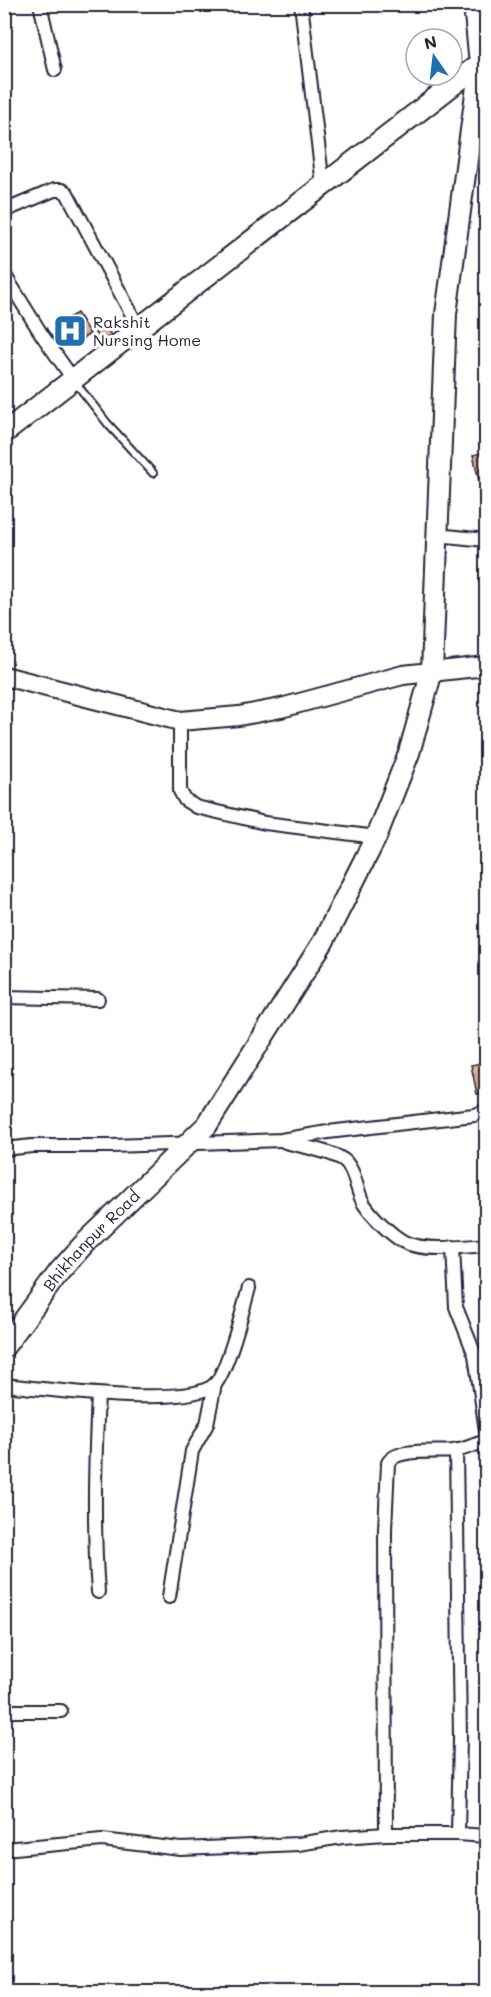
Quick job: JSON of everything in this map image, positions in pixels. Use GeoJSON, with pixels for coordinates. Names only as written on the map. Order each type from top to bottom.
{"type":"FeatureCollection","features":[{"type":"Feature","properties":{"kind":"main road","name":"Bhikhanpur Road"},"geometry":{"type":"LineString","coordinates":[[4,1347],[59,1272],[83,1245],[207,1125],[323,942],[376,837],[409,753],[432,671],[446,314],[483,62],[474,4]]}},
{"type":"Feature","properties":{"kind":"main road"},"geometry":{"type":"LineString","coordinates":[[4,433],[483,62]]}},
{"type":"Feature","properties":{"kind":"street"},"geometry":{"type":"LineString","coordinates":[[40,4],[55,70]]}},
{"type":"Feature","properties":{"kind":"street"},"geometry":{"type":"LineString","coordinates":[[301,4],[323,185]]}},
{"type":"Feature","properties":{"kind":"street"},"geometry":{"type":"LineString","coordinates":[[4,211],[54,190],[67,193],[139,328]]}},
{"type":"Feature","properties":{"kind":"street"},"geometry":{"type":"LineString","coordinates":[[4,274],[73,379]]}},
{"type":"Feature","properties":{"kind":"street"},"geometry":{"type":"LineString","coordinates":[[437,535],[486,540]]}},
{"type":"Feature","properties":{"kind":"street"},"geometry":{"type":"LineString","coordinates":[[4,676],[180,722],[239,716],[281,708],[382,679],[486,666]]}},
{"type":"Feature","properties":{"kind":"street"},"geometry":{"type":"LineString","coordinates":[[180,722],[180,791],[185,800],[196,807],[266,823],[376,837]]}},
{"type":"Feature","properties":{"kind":"street"},"geometry":{"type":"LineString","coordinates":[[4,997],[98,999]]}},
{"type":"Feature","properties":{"kind":"street"},"geometry":{"type":"LineString","coordinates":[[4,1149],[32,1146],[281,1140],[328,1132],[462,1117],[486,1111]]}},
{"type":"Feature","properties":{"kind":"street"},"geometry":{"type":"LineString","coordinates":[[281,1140],[346,1161],[364,1204],[378,1221],[404,1242],[426,1247],[486,1245]]}},
{"type":"Feature","properties":{"kind":"street"},"geometry":{"type":"LineString","coordinates":[[453,1247],[456,1307],[475,1355],[486,1431]]}},
{"type":"Feature","properties":{"kind":"street"},"geometry":{"type":"LineString","coordinates":[[169,1597],[192,1451],[207,1424],[215,1383],[226,1363],[249,1288]]}},
{"type":"Feature","properties":{"kind":"street"},"geometry":{"type":"LineString","coordinates":[[4,1384],[98,1395],[160,1396],[194,1393],[215,1383]]}},
{"type":"Feature","properties":{"kind":"street"},"geometry":{"type":"LineString","coordinates":[[98,1395],[94,1500],[98,1592]]}},
{"type":"Feature","properties":{"kind":"street"},"geometry":{"type":"LineString","coordinates":[[386,1834],[385,1530],[388,1463],[394,1456],[456,1450],[486,1441]]}},
{"type":"Feature","properties":{"kind":"street"},"geometry":{"type":"LineString","coordinates":[[456,1450],[460,1737],[458,1834]]}},
{"type":"Feature","properties":{"kind":"street"},"geometry":{"type":"LineString","coordinates":[[4,1711],[62,1711]]}},
{"type":"Feature","properties":{"kind":"street"},"geometry":{"type":"LineString","coordinates":[[4,1849],[102,1840],[180,1849],[298,1844],[386,1834],[486,1836]]}},
{"type":"Feature","properties":{"kind":"lane"},"geometry":{"type":"LineString","coordinates":[[73,379],[108,424],[153,474]]}},
{"type":"Feature","properties":{"kind":"building"},"geometry":{"type":"Polygon","coordinates":[[[77,313],[90,334],[70,347],[56,325],[77,313]]]}},
{"type":"Feature","properties":{"kind":"building"},"geometry":{"type":"Polygon","coordinates":[[[103,322],[111,335],[101,343],[92,328],[103,322]]]}},
{"type":"Feature","properties":{"kind":"building"},"geometry":{"type":"Polygon","coordinates":[[[486,452],[486,493],[482,494],[473,455],[486,452]]]}},
{"type":"Feature","properties":{"kind":"building"},"geometry":{"type":"Polygon","coordinates":[[[486,1062],[486,1092],[477,1094],[471,1065],[486,1062]]]}},
{"type":"Feature","properties":{"kind":"place","name":"Rakshit Nursing Home"},"geometry":{"type":"Point","coordinates":[70,331]}}]}
